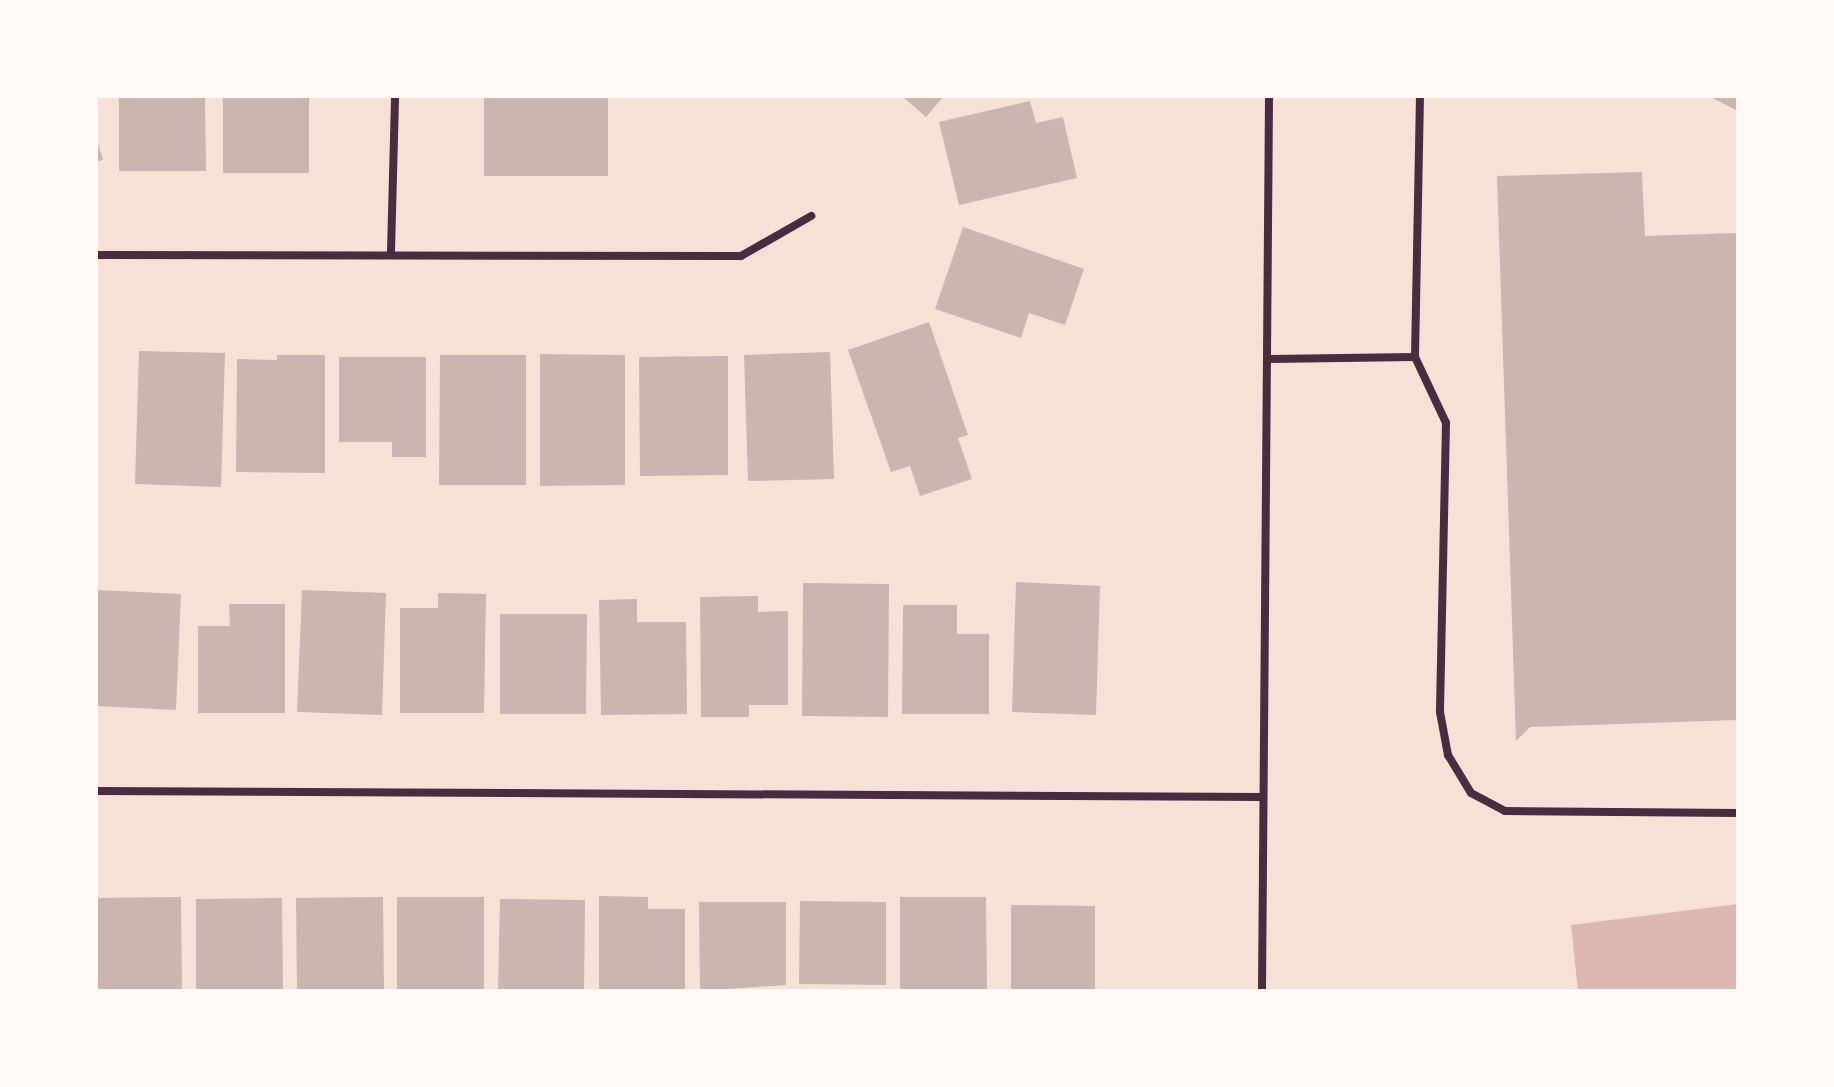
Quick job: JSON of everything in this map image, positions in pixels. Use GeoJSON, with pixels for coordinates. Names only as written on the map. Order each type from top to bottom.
{"type":"FeatureCollection","features":[{"type":"Feature","properties":{"kind":"street"},"geometry":{"type":"LineString","coordinates":[[391,252],[395,96]]}},
{"type":"Feature","properties":{"kind":"street"},"geometry":{"type":"LineString","coordinates":[[1262,991],[1269,96]]}},
{"type":"Feature","properties":{"kind":"street"},"geometry":{"type":"LineString","coordinates":[[1420,96],[1415,357],[1446,423],[1440,712],[1448,755],[1471,793],[1505,811],[1738,813]]}},
{"type":"Feature","properties":{"kind":"street"},"geometry":{"type":"LineString","coordinates":[[96,255],[391,252],[741,256],[811,216]]}},
{"type":"Feature","properties":{"kind":"street"},"geometry":{"type":"LineString","coordinates":[[1267,359],[1415,357]]}},
{"type":"Feature","properties":{"kind":"street"},"geometry":{"type":"LineString","coordinates":[[96,791],[1263,797]]}},
{"type":"Feature","properties":{"kind":"shaded area"},"geometry":{"type":"Polygon","coordinates":[[[1738,904],[1738,991],[1578,991],[1571,925],[1738,904]]]}},
{"type":"Feature","properties":{"kind":"building"},"geometry":{"type":"Polygon","coordinates":[[[119,96],[205,96],[206,171],[119,171],[119,96]]]}},
{"type":"Feature","properties":{"kind":"building"},"geometry":{"type":"Polygon","coordinates":[[[223,96],[309,96],[309,173],[223,173],[223,96]]]}},
{"type":"Feature","properties":{"kind":"building"},"geometry":{"type":"Polygon","coordinates":[[[484,96],[608,96],[608,176],[484,176],[484,96]]]}},
{"type":"Feature","properties":{"kind":"building"},"geometry":{"type":"Polygon","coordinates":[[[902,96],[944,96],[926,117],[902,96]]]}},
{"type":"Feature","properties":{"kind":"building"},"geometry":{"type":"Polygon","coordinates":[[[1709,96],[1738,96],[1738,111],[1709,96]]]}},
{"type":"Feature","properties":{"kind":"building"},"geometry":{"type":"Polygon","coordinates":[[[1030,101],[1036,123],[1063,117],[1077,178],[959,205],[939,122],[1030,101]]]}},
{"type":"Feature","properties":{"kind":"building"},"geometry":{"type":"Polygon","coordinates":[[[96,137],[103,160],[96,162],[96,137]]]}},
{"type":"Feature","properties":{"kind":"building"},"geometry":{"type":"Polygon","coordinates":[[[1642,172],[1645,236],[1738,233],[1738,720],[1530,727],[1516,741],[1497,176],[1642,172]]]}},
{"type":"Feature","properties":{"kind":"building"},"geometry":{"type":"Polygon","coordinates":[[[963,227],[1084,269],[1065,325],[1029,313],[1021,338],[935,309],[963,227]]]}},
{"type":"Feature","properties":{"kind":"building"},"geometry":{"type":"Polygon","coordinates":[[[929,322],[968,435],[958,438],[972,479],[920,496],[910,466],[891,472],[848,350],[929,322]]]}},
{"type":"Feature","properties":{"kind":"building"},"geometry":{"type":"Polygon","coordinates":[[[139,351],[225,353],[221,487],[135,484],[139,351]]]}},
{"type":"Feature","properties":{"kind":"building"},"geometry":{"type":"Polygon","coordinates":[[[830,352],[834,479],[748,481],[744,355],[830,352]]]}},
{"type":"Feature","properties":{"kind":"building"},"geometry":{"type":"Polygon","coordinates":[[[540,354],[625,355],[625,485],[540,486],[540,354]]]}},
{"type":"Feature","properties":{"kind":"building"},"geometry":{"type":"Polygon","coordinates":[[[277,355],[325,355],[325,473],[236,472],[237,359],[277,360],[277,355]]]}},
{"type":"Feature","properties":{"kind":"building"},"geometry":{"type":"Polygon","coordinates":[[[440,355],[526,355],[526,485],[439,485],[440,355]]]}},
{"type":"Feature","properties":{"kind":"building"},"geometry":{"type":"Polygon","coordinates":[[[728,356],[728,475],[640,476],[639,357],[728,356]]]}},
{"type":"Feature","properties":{"kind":"building"},"geometry":{"type":"Polygon","coordinates":[[[339,357],[426,357],[426,457],[392,457],[392,442],[339,442],[339,357]]]}},
{"type":"Feature","properties":{"kind":"building"},"geometry":{"type":"Polygon","coordinates":[[[1016,582],[1100,586],[1096,715],[1012,712],[1016,582]]]}},
{"type":"Feature","properties":{"kind":"building"},"geometry":{"type":"Polygon","coordinates":[[[803,583],[889,584],[888,717],[802,716],[803,583]]]}},
{"type":"Feature","properties":{"kind":"building"},"geometry":{"type":"Polygon","coordinates":[[[97,590],[181,594],[176,710],[96,706],[97,590]]]}},
{"type":"Feature","properties":{"kind":"building"},"geometry":{"type":"Polygon","coordinates":[[[302,590],[386,593],[382,715],[297,712],[302,590]]]}},
{"type":"Feature","properties":{"kind":"building"},"geometry":{"type":"Polygon","coordinates":[[[438,593],[486,594],[484,713],[400,713],[400,608],[438,608],[438,593]]]}},
{"type":"Feature","properties":{"kind":"building"},"geometry":{"type":"Polygon","coordinates":[[[758,596],[758,612],[788,611],[788,705],[749,705],[749,717],[701,717],[700,597],[758,596]]]}},
{"type":"Feature","properties":{"kind":"building"},"geometry":{"type":"Polygon","coordinates":[[[637,599],[637,622],[686,622],[687,714],[601,715],[599,600],[637,599]]]}},
{"type":"Feature","properties":{"kind":"building"},"geometry":{"type":"Polygon","coordinates":[[[229,604],[285,604],[285,713],[198,713],[198,626],[230,626],[229,604]]]}},
{"type":"Feature","properties":{"kind":"building"},"geometry":{"type":"Polygon","coordinates":[[[903,605],[957,605],[957,634],[989,634],[989,714],[902,714],[903,605]]]}},
{"type":"Feature","properties":{"kind":"building"},"geometry":{"type":"Polygon","coordinates":[[[500,614],[587,614],[586,714],[500,714],[500,614]]]}},
{"type":"Feature","properties":{"kind":"building"},"geometry":{"type":"Polygon","coordinates":[[[599,896],[648,897],[648,909],[685,909],[685,991],[599,991],[599,896]]]}},
{"type":"Feature","properties":{"kind":"building"},"geometry":{"type":"Polygon","coordinates":[[[181,897],[182,991],[96,991],[96,898],[181,897]]]}},
{"type":"Feature","properties":{"kind":"building"},"geometry":{"type":"Polygon","coordinates":[[[383,897],[384,990],[297,991],[296,898],[383,897]]]}},
{"type":"Feature","properties":{"kind":"building"},"geometry":{"type":"Polygon","coordinates":[[[397,897],[484,897],[484,991],[397,991],[397,897]]]}},
{"type":"Feature","properties":{"kind":"building"},"geometry":{"type":"Polygon","coordinates":[[[900,897],[986,897],[987,991],[900,991],[900,897]]]}},
{"type":"Feature","properties":{"kind":"building"},"geometry":{"type":"Polygon","coordinates":[[[282,898],[283,991],[196,991],[196,899],[282,898]]]}},
{"type":"Feature","properties":{"kind":"building"},"geometry":{"type":"Polygon","coordinates":[[[500,899],[585,900],[584,991],[498,991],[500,899]]]}},
{"type":"Feature","properties":{"kind":"building"},"geometry":{"type":"Polygon","coordinates":[[[800,901],[886,902],[886,985],[799,984],[800,901]]]}},
{"type":"Feature","properties":{"kind":"building"},"geometry":{"type":"Polygon","coordinates":[[[699,902],[786,902],[786,985],[700,991],[699,902]]]}},
{"type":"Feature","properties":{"kind":"building"},"geometry":{"type":"Polygon","coordinates":[[[1011,905],[1095,906],[1095,991],[1011,991],[1011,905]]]}}]}
